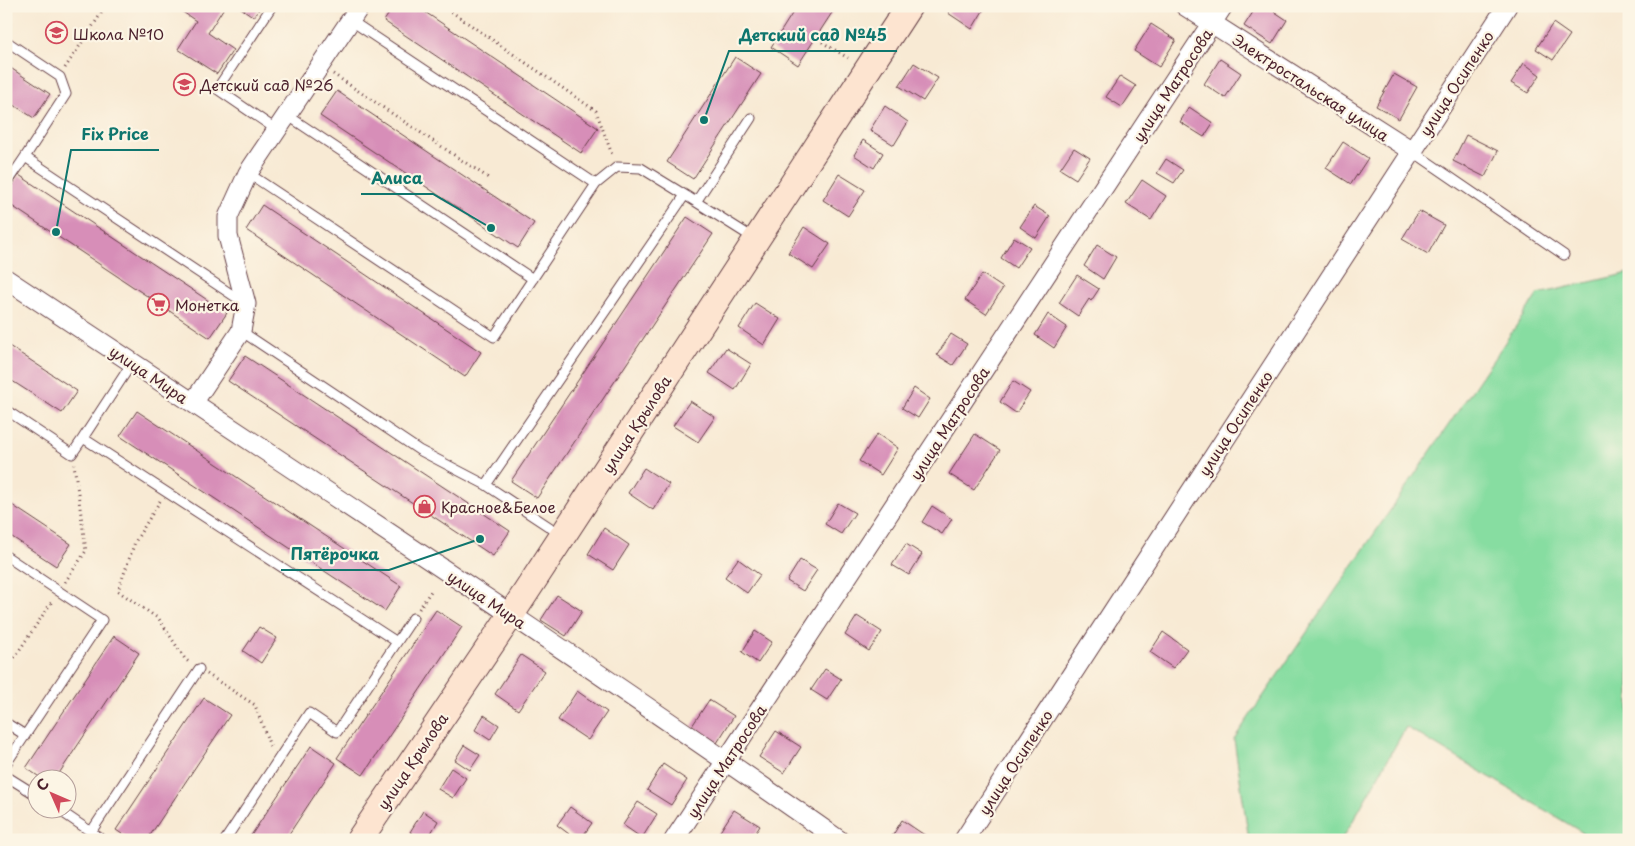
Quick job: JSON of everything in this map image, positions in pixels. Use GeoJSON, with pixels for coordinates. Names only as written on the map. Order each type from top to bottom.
{"type":"FeatureCollection","features":[{"type":"Feature","properties":{"kind":"main road","name":"улица Крылова"},"geometry":{"type":"LineString","coordinates":[[359,840],[511,615],[909,6]]}},
{"type":"Feature","properties":{"kind":"street","name":"Электростальская улица"},"geometry":{"type":"LineString","coordinates":[[1185,6],[1412,151]]}},
{"type":"Feature","properties":{"kind":"street","name":"улица Матросова"},"geometry":{"type":"LineString","coordinates":[[674,840],[1223,6]]}},
{"type":"Feature","properties":{"kind":"street","name":"улица Осипенко"},"geometry":{"type":"LineString","coordinates":[[964,840],[1507,6]]}},
{"type":"Feature","properties":{"kind":"street"},"geometry":{"type":"LineString","coordinates":[[193,404],[241,331],[246,304],[228,236],[228,217],[248,173],[355,13]]}},
{"type":"Feature","properties":{"kind":"street","name":"улица Мира"},"geometry":{"type":"LineString","coordinates":[[6,279],[511,615],[727,761],[839,840]]}},
{"type":"Feature","properties":{"kind":"lane"},"geometry":{"type":"LineString","coordinates":[[272,6],[216,89],[282,122],[533,279]]}},
{"type":"Feature","properties":{"kind":"lane"},"geometry":{"type":"LineString","coordinates":[[355,13],[596,184]]}},
{"type":"Feature","properties":{"kind":"lane"},"geometry":{"type":"LineString","coordinates":[[6,41],[60,77],[66,94],[25,157],[8,179]]}},
{"type":"Feature","properties":{"kind":"lane"},"geometry":{"type":"LineString","coordinates":[[696,202],[751,118]]}},
{"type":"Feature","properties":{"kind":"lane"},"geometry":{"type":"LineString","coordinates":[[1412,151],[1564,255]]}},
{"type":"Feature","properties":{"kind":"lane"},"geometry":{"type":"LineString","coordinates":[[25,157],[246,304]]}},
{"type":"Feature","properties":{"kind":"lane"},"geometry":{"type":"LineString","coordinates":[[248,173],[494,338],[596,184],[617,167],[640,168],[756,240]]}},
{"type":"Feature","properties":{"kind":"lane"},"geometry":{"type":"LineString","coordinates":[[486,485],[685,195]]}},
{"type":"Feature","properties":{"kind":"lane"},"geometry":{"type":"LineString","coordinates":[[241,331],[419,450],[486,485],[562,536]]}},
{"type":"Feature","properties":{"kind":"lane"},"geometry":{"type":"LineString","coordinates":[[6,410],[72,454],[132,363]]}},
{"type":"Feature","properties":{"kind":"lane"},"geometry":{"type":"LineString","coordinates":[[83,438],[397,642]]}},
{"type":"Feature","properties":{"kind":"lane"},"geometry":{"type":"LineString","coordinates":[[6,556],[102,620],[6,764]]}},
{"type":"Feature","properties":{"kind":"lane"},"geometry":{"type":"LineString","coordinates":[[224,840],[309,713],[337,732],[413,618]]}},
{"type":"Feature","properties":{"kind":"lane"},"geometry":{"type":"LineString","coordinates":[[90,836],[199,669]]}},
{"type":"Feature","properties":{"kind":"lane"},"geometry":{"type":"LineString","coordinates":[[6,723],[25,735]]}},
{"type":"Feature","properties":{"kind":"lane"},"geometry":{"type":"LineString","coordinates":[[6,776],[28,790]]}},
{"type":"Feature","properties":{"kind":"lane"},"geometry":{"type":"LineString","coordinates":[[68,818],[90,836],[103,840]]}},
{"type":"Feature","properties":{"kind":"path"},"geometry":{"type":"LineString","coordinates":[[60,77],[106,6]]}},
{"type":"Feature","properties":{"kind":"path"},"geometry":{"type":"LineString","coordinates":[[443,6],[596,111],[617,167]]}},
{"type":"Feature","properties":{"kind":"path"},"geometry":{"type":"LineString","coordinates":[[822,42],[848,58]]}},
{"type":"Feature","properties":{"kind":"path"},"geometry":{"type":"LineString","coordinates":[[320,65],[490,179]]}},
{"type":"Feature","properties":{"kind":"path"},"geometry":{"type":"LineString","coordinates":[[6,670],[86,551],[72,454]]}},
{"type":"Feature","properties":{"kind":"path"},"geometry":{"type":"LineString","coordinates":[[166,492],[135,542],[118,591],[159,620],[185,659],[255,705],[275,763]]}},
{"type":"Feature","properties":{"kind":"path"},"geometry":{"type":"LineString","coordinates":[[413,618],[431,591]]}},
{"type":"Feature","properties":{"kind":"green space"},"geometry":{"type":"Polygon","coordinates":[[[1629,273],[1629,840],[1595,840],[1406,727],[1342,840],[1249,840],[1234,739],[1538,294],[1629,273]]]}},
{"type":"Feature","properties":{"kind":"building"},"geometry":{"type":"Polygon","coordinates":[[[174,6],[225,6],[208,33],[233,50],[217,74],[178,49],[196,21],[174,6]]]}},
{"type":"Feature","properties":{"kind":"building"},"geometry":{"type":"Polygon","coordinates":[[[238,6],[261,6],[254,17],[238,6]]]}},
{"type":"Feature","properties":{"kind":"building"},"geometry":{"type":"Polygon","coordinates":[[[394,6],[416,6],[598,128],[581,153],[384,21],[394,6]]]}},
{"type":"Feature","properties":{"kind":"building"},"geometry":{"type":"Polygon","coordinates":[[[797,6],[832,6],[835,8],[798,65],[771,47],[797,6]]]}},
{"type":"Feature","properties":{"kind":"building"},"geometry":{"type":"Polygon","coordinates":[[[953,6],[986,6],[972,29],[948,13],[953,6]]]}},
{"type":"Feature","properties":{"kind":"building"},"geometry":{"type":"Polygon","coordinates":[[[1257,6],[1266,6],[1287,20],[1272,44],[1244,26],[1257,6]]]}},
{"type":"Feature","properties":{"kind":"building"},"geometry":{"type":"Polygon","coordinates":[[[1553,23],[1570,35],[1553,60],[1536,49],[1553,23]]]}},
{"type":"Feature","properties":{"kind":"building"},"geometry":{"type":"Polygon","coordinates":[[[1151,24],[1176,40],[1159,67],[1134,51],[1151,24]]]}},
{"type":"Feature","properties":{"kind":"building"},"geometry":{"type":"Polygon","coordinates":[[[735,57],[761,74],[693,179],[667,162],[735,57]]]}},
{"type":"Feature","properties":{"kind":"building"},"geometry":{"type":"Polygon","coordinates":[[[1220,59],[1241,73],[1225,98],[1204,84],[1220,59]]]}},
{"type":"Feature","properties":{"kind":"building"},"geometry":{"type":"Polygon","coordinates":[[[914,63],[938,78],[923,101],[899,86],[914,63]]]}},
{"type":"Feature","properties":{"kind":"building"},"geometry":{"type":"Polygon","coordinates":[[[1524,63],[1540,75],[1528,93],[1511,83],[1524,63]]]}},
{"type":"Feature","properties":{"kind":"building"},"geometry":{"type":"Polygon","coordinates":[[[6,65],[50,94],[34,118],[6,100],[6,65]]]}},
{"type":"Feature","properties":{"kind":"building"},"geometry":{"type":"Polygon","coordinates":[[[1394,74],[1417,87],[1399,119],[1376,106],[1394,74]]]}},
{"type":"Feature","properties":{"kind":"building"},"geometry":{"type":"Polygon","coordinates":[[[1120,76],[1136,86],[1122,107],[1106,97],[1120,76]]]}},
{"type":"Feature","properties":{"kind":"building"},"geometry":{"type":"Polygon","coordinates":[[[337,91],[534,223],[518,248],[320,116],[337,91]]]}},
{"type":"Feature","properties":{"kind":"building"},"geometry":{"type":"Polygon","coordinates":[[[885,106],[908,122],[894,145],[870,130],[885,106]]]}},
{"type":"Feature","properties":{"kind":"building"},"geometry":{"type":"Polygon","coordinates":[[[1189,107],[1213,123],[1204,137],[1180,122],[1189,107]]]}},
{"type":"Feature","properties":{"kind":"building"},"geometry":{"type":"Polygon","coordinates":[[[1466,135],[1498,151],[1485,177],[1453,161],[1466,135]]]}},
{"type":"Feature","properties":{"kind":"building"},"geometry":{"type":"Polygon","coordinates":[[[863,140],[883,153],[874,168],[854,155],[863,140]]]}},
{"type":"Feature","properties":{"kind":"building"},"geometry":{"type":"Polygon","coordinates":[[[1343,142],[1368,158],[1351,184],[1326,168],[1343,142]]]}},
{"type":"Feature","properties":{"kind":"building"},"geometry":{"type":"Polygon","coordinates":[[[1074,148],[1090,158],[1076,179],[1060,169],[1074,148]]]}},
{"type":"Feature","properties":{"kind":"building"},"geometry":{"type":"Polygon","coordinates":[[[1166,159],[1183,170],[1174,183],[1157,173],[1166,159]]]}},
{"type":"Feature","properties":{"kind":"building"},"geometry":{"type":"Polygon","coordinates":[[[839,174],[865,190],[848,216],[823,200],[839,174]]]}},
{"type":"Feature","properties":{"kind":"building"},"geometry":{"type":"Polygon","coordinates":[[[19,175],[227,313],[210,338],[6,202],[6,194],[19,175]]]}},
{"type":"Feature","properties":{"kind":"building"},"geometry":{"type":"Polygon","coordinates":[[[1142,180],[1166,196],[1151,220],[1126,204],[1142,180]]]}},
{"type":"Feature","properties":{"kind":"building"},"geometry":{"type":"Polygon","coordinates":[[[262,205],[481,352],[465,377],[246,230],[262,205]]]}},
{"type":"Feature","properties":{"kind":"building"},"geometry":{"type":"Polygon","coordinates":[[[1034,206],[1050,216],[1036,238],[1020,227],[1034,206]]]}},
{"type":"Feature","properties":{"kind":"building"},"geometry":{"type":"Polygon","coordinates":[[[1419,211],[1444,225],[1428,254],[1402,239],[1419,211]]]}},
{"type":"Feature","properties":{"kind":"building"},"geometry":{"type":"Polygon","coordinates":[[[687,217],[713,234],[537,498],[511,481],[687,217]]]}},
{"type":"Feature","properties":{"kind":"building"},"geometry":{"type":"Polygon","coordinates":[[[804,227],[830,244],[813,269],[788,253],[804,227]]]}},
{"type":"Feature","properties":{"kind":"building"},"geometry":{"type":"Polygon","coordinates":[[[1014,237],[1030,247],[1016,268],[1001,258],[1014,237]]]}},
{"type":"Feature","properties":{"kind":"building"},"geometry":{"type":"Polygon","coordinates":[[[1097,245],[1116,257],[1103,279],[1084,266],[1097,245]]]}},
{"type":"Feature","properties":{"kind":"building"},"geometry":{"type":"Polygon","coordinates":[[[982,274],[1003,288],[986,314],[965,300],[982,274]]]}},
{"type":"Feature","properties":{"kind":"building"},"geometry":{"type":"Polygon","coordinates":[[[1077,275],[1099,289],[1091,301],[1089,299],[1078,316],[1059,303],[1077,275]]]}},
{"type":"Feature","properties":{"kind":"building"},"geometry":{"type":"Polygon","coordinates":[[[755,303],[780,319],[764,345],[739,328],[755,303]]]}},
{"type":"Feature","properties":{"kind":"building"},"geometry":{"type":"Polygon","coordinates":[[[1048,314],[1067,327],[1054,348],[1035,335],[1048,314]]]}},
{"type":"Feature","properties":{"kind":"building"},"geometry":{"type":"Polygon","coordinates":[[[951,334],[967,344],[953,365],[937,355],[951,334]]]}},
{"type":"Feature","properties":{"kind":"building"},"geometry":{"type":"Polygon","coordinates":[[[6,344],[77,391],[62,413],[6,377],[6,344]]]}},
{"type":"Feature","properties":{"kind":"building"},"geometry":{"type":"Polygon","coordinates":[[[726,348],[751,364],[735,390],[709,373],[726,348]]]}},
{"type":"Feature","properties":{"kind":"building"},"geometry":{"type":"Polygon","coordinates":[[[245,356],[510,531],[493,556],[228,381],[245,356]]]}},
{"type":"Feature","properties":{"kind":"building"},"geometry":{"type":"Polygon","coordinates":[[[1013,381],[1030,392],[1016,413],[1000,402],[1013,381]]]}},
{"type":"Feature","properties":{"kind":"building"},"geometry":{"type":"Polygon","coordinates":[[[914,388],[930,399],[918,418],[902,408],[914,388]]]}},
{"type":"Feature","properties":{"kind":"building"},"geometry":{"type":"Polygon","coordinates":[[[690,401],[715,417],[698,442],[673,426],[690,401]]]}},
{"type":"Feature","properties":{"kind":"building"},"geometry":{"type":"Polygon","coordinates":[[[137,411],[401,586],[385,611],[120,436],[137,411]]]}},
{"type":"Feature","properties":{"kind":"building"},"geometry":{"type":"Polygon","coordinates":[[[877,434],[898,448],[881,475],[859,461],[877,434]]]}},
{"type":"Feature","properties":{"kind":"building"},"geometry":{"type":"Polygon","coordinates":[[[975,434],[1000,450],[974,490],[949,474],[975,434]]]}},
{"type":"Feature","properties":{"kind":"building"},"geometry":{"type":"Polygon","coordinates":[[[644,468],[669,484],[653,510],[628,493],[644,468]]]}},
{"type":"Feature","properties":{"kind":"building"},"geometry":{"type":"Polygon","coordinates":[[[6,501],[71,544],[56,566],[6,533],[6,501]]]}},
{"type":"Feature","properties":{"kind":"building"},"geometry":{"type":"Polygon","coordinates":[[[838,503],[855,513],[841,534],[825,524],[838,503]]]}},
{"type":"Feature","properties":{"kind":"building"},"geometry":{"type":"Polygon","coordinates":[[[932,506],[952,519],[942,534],[922,522],[932,506]]]}},
{"type":"Feature","properties":{"kind":"building"},"geometry":{"type":"Polygon","coordinates":[[[604,528],[629,545],[613,570],[588,554],[604,528]]]}},
{"type":"Feature","properties":{"kind":"building"},"geometry":{"type":"Polygon","coordinates":[[[906,544],[922,554],[909,575],[892,565],[906,544]]]}},
{"type":"Feature","properties":{"kind":"building"},"geometry":{"type":"Polygon","coordinates":[[[738,559],[760,575],[747,593],[725,577],[738,559]]]}},
{"type":"Feature","properties":{"kind":"building"},"geometry":{"type":"Polygon","coordinates":[[[800,560],[817,570],[803,591],[787,581],[800,560]]]}},
{"type":"Feature","properties":{"kind":"building"},"geometry":{"type":"Polygon","coordinates":[[[557,595],[582,611],[566,636],[541,620],[557,595]]]}},
{"type":"Feature","properties":{"kind":"building"},"geometry":{"type":"Polygon","coordinates":[[[436,610],[462,627],[363,775],[337,758],[436,610]]]}},
{"type":"Feature","properties":{"kind":"building"},"geometry":{"type":"Polygon","coordinates":[[[857,616],[882,632],[869,651],[845,635],[857,616]]]}},
{"type":"Feature","properties":{"kind":"building"},"geometry":{"type":"Polygon","coordinates":[[[259,627],[277,638],[261,663],[243,651],[259,627]]]}},
{"type":"Feature","properties":{"kind":"building"},"geometry":{"type":"Polygon","coordinates":[[[755,631],[772,642],[758,663],[742,652],[755,631]]]}},
{"type":"Feature","properties":{"kind":"building"},"geometry":{"type":"Polygon","coordinates":[[[1163,632],[1187,649],[1173,668],[1150,652],[1163,632]]]}},
{"type":"Feature","properties":{"kind":"building"},"geometry":{"type":"Polygon","coordinates":[[[114,636],[139,653],[63,768],[26,768],[114,636]]]}},
{"type":"Feature","properties":{"kind":"building"},"geometry":{"type":"Polygon","coordinates":[[[521,655],[545,671],[518,710],[495,694],[521,655]]]}},
{"type":"Feature","properties":{"kind":"building"},"geometry":{"type":"Polygon","coordinates":[[[825,669],[841,679],[827,700],[811,690],[825,669]]]}},
{"type":"Feature","properties":{"kind":"building"},"geometry":{"type":"Polygon","coordinates":[[[577,691],[607,712],[588,740],[558,720],[577,691]]]}},
{"type":"Feature","properties":{"kind":"building"},"geometry":{"type":"Polygon","coordinates":[[[204,698],[230,715],[147,840],[131,840],[116,830],[204,698]]]}},
{"type":"Feature","properties":{"kind":"building"},"geometry":{"type":"Polygon","coordinates":[[[709,700],[734,716],[717,743],[692,726],[709,700]]]}},
{"type":"Feature","properties":{"kind":"building"},"geometry":{"type":"Polygon","coordinates":[[[484,715],[499,725],[490,740],[475,730],[484,715]]]}},
{"type":"Feature","properties":{"kind":"building"},"geometry":{"type":"Polygon","coordinates":[[[776,731],[801,747],[784,773],[759,757],[776,731]]]}},
{"type":"Feature","properties":{"kind":"building"},"geometry":{"type":"Polygon","coordinates":[[[464,745],[480,755],[470,770],[455,760],[464,745]]]}},
{"type":"Feature","properties":{"kind":"building"},"geometry":{"type":"Polygon","coordinates":[[[311,746],[336,763],[285,840],[248,840],[311,746]]]}},
{"type":"Feature","properties":{"kind":"building"},"geometry":{"type":"Polygon","coordinates":[[[663,764],[687,780],[671,805],[647,790],[663,764]]]}},
{"type":"Feature","properties":{"kind":"building"},"geometry":{"type":"Polygon","coordinates":[[[451,768],[466,778],[453,798],[438,789],[451,768]]]}},
{"type":"Feature","properties":{"kind":"building"},"geometry":{"type":"Polygon","coordinates":[[[638,802],[657,814],[642,838],[623,825],[638,802]]]}},
{"type":"Feature","properties":{"kind":"building"},"geometry":{"type":"Polygon","coordinates":[[[570,807],[592,823],[580,840],[577,840],[557,825],[570,807]]]}},
{"type":"Feature","properties":{"kind":"building"},"geometry":{"type":"Polygon","coordinates":[[[734,810],[760,826],[751,840],[722,840],[717,836],[734,810]]]}},
{"type":"Feature","properties":{"kind":"building"},"geometry":{"type":"Polygon","coordinates":[[[423,811],[438,821],[427,840],[422,840],[410,832],[423,811]]]}},
{"type":"Feature","properties":{"kind":"building"},"geometry":{"type":"Polygon","coordinates":[[[902,820],[926,836],[924,840],[890,840],[902,820]]]}},
{"type":"Feature","properties":{"kind":"place","name":"Школа №10"},"geometry":{"type":"Point","coordinates":[57,33]}},
{"type":"Feature","properties":{"kind":"place","name":"Детский сад №26"},"geometry":{"type":"Point","coordinates":[184,84]}},
{"type":"Feature","properties":{"kind":"place","name":"Детский сад №45"},"geometry":{"type":"Point","coordinates":[704,120]}},
{"type":"Feature","properties":{"kind":"place","name":"Алиса"},"geometry":{"type":"Point","coordinates":[491,228]}},
{"type":"Feature","properties":{"kind":"place","name":"Fix Price"},"geometry":{"type":"Point","coordinates":[56,232]}},
{"type":"Feature","properties":{"kind":"place","name":"Монетка"},"geometry":{"type":"Point","coordinates":[159,304]}},
{"type":"Feature","properties":{"kind":"place","name":"Красное&Белое"},"geometry":{"type":"Point","coordinates":[425,506]}},
{"type":"Feature","properties":{"kind":"place","name":"Пятёрочка"},"geometry":{"type":"Point","coordinates":[480,539]}}]}
